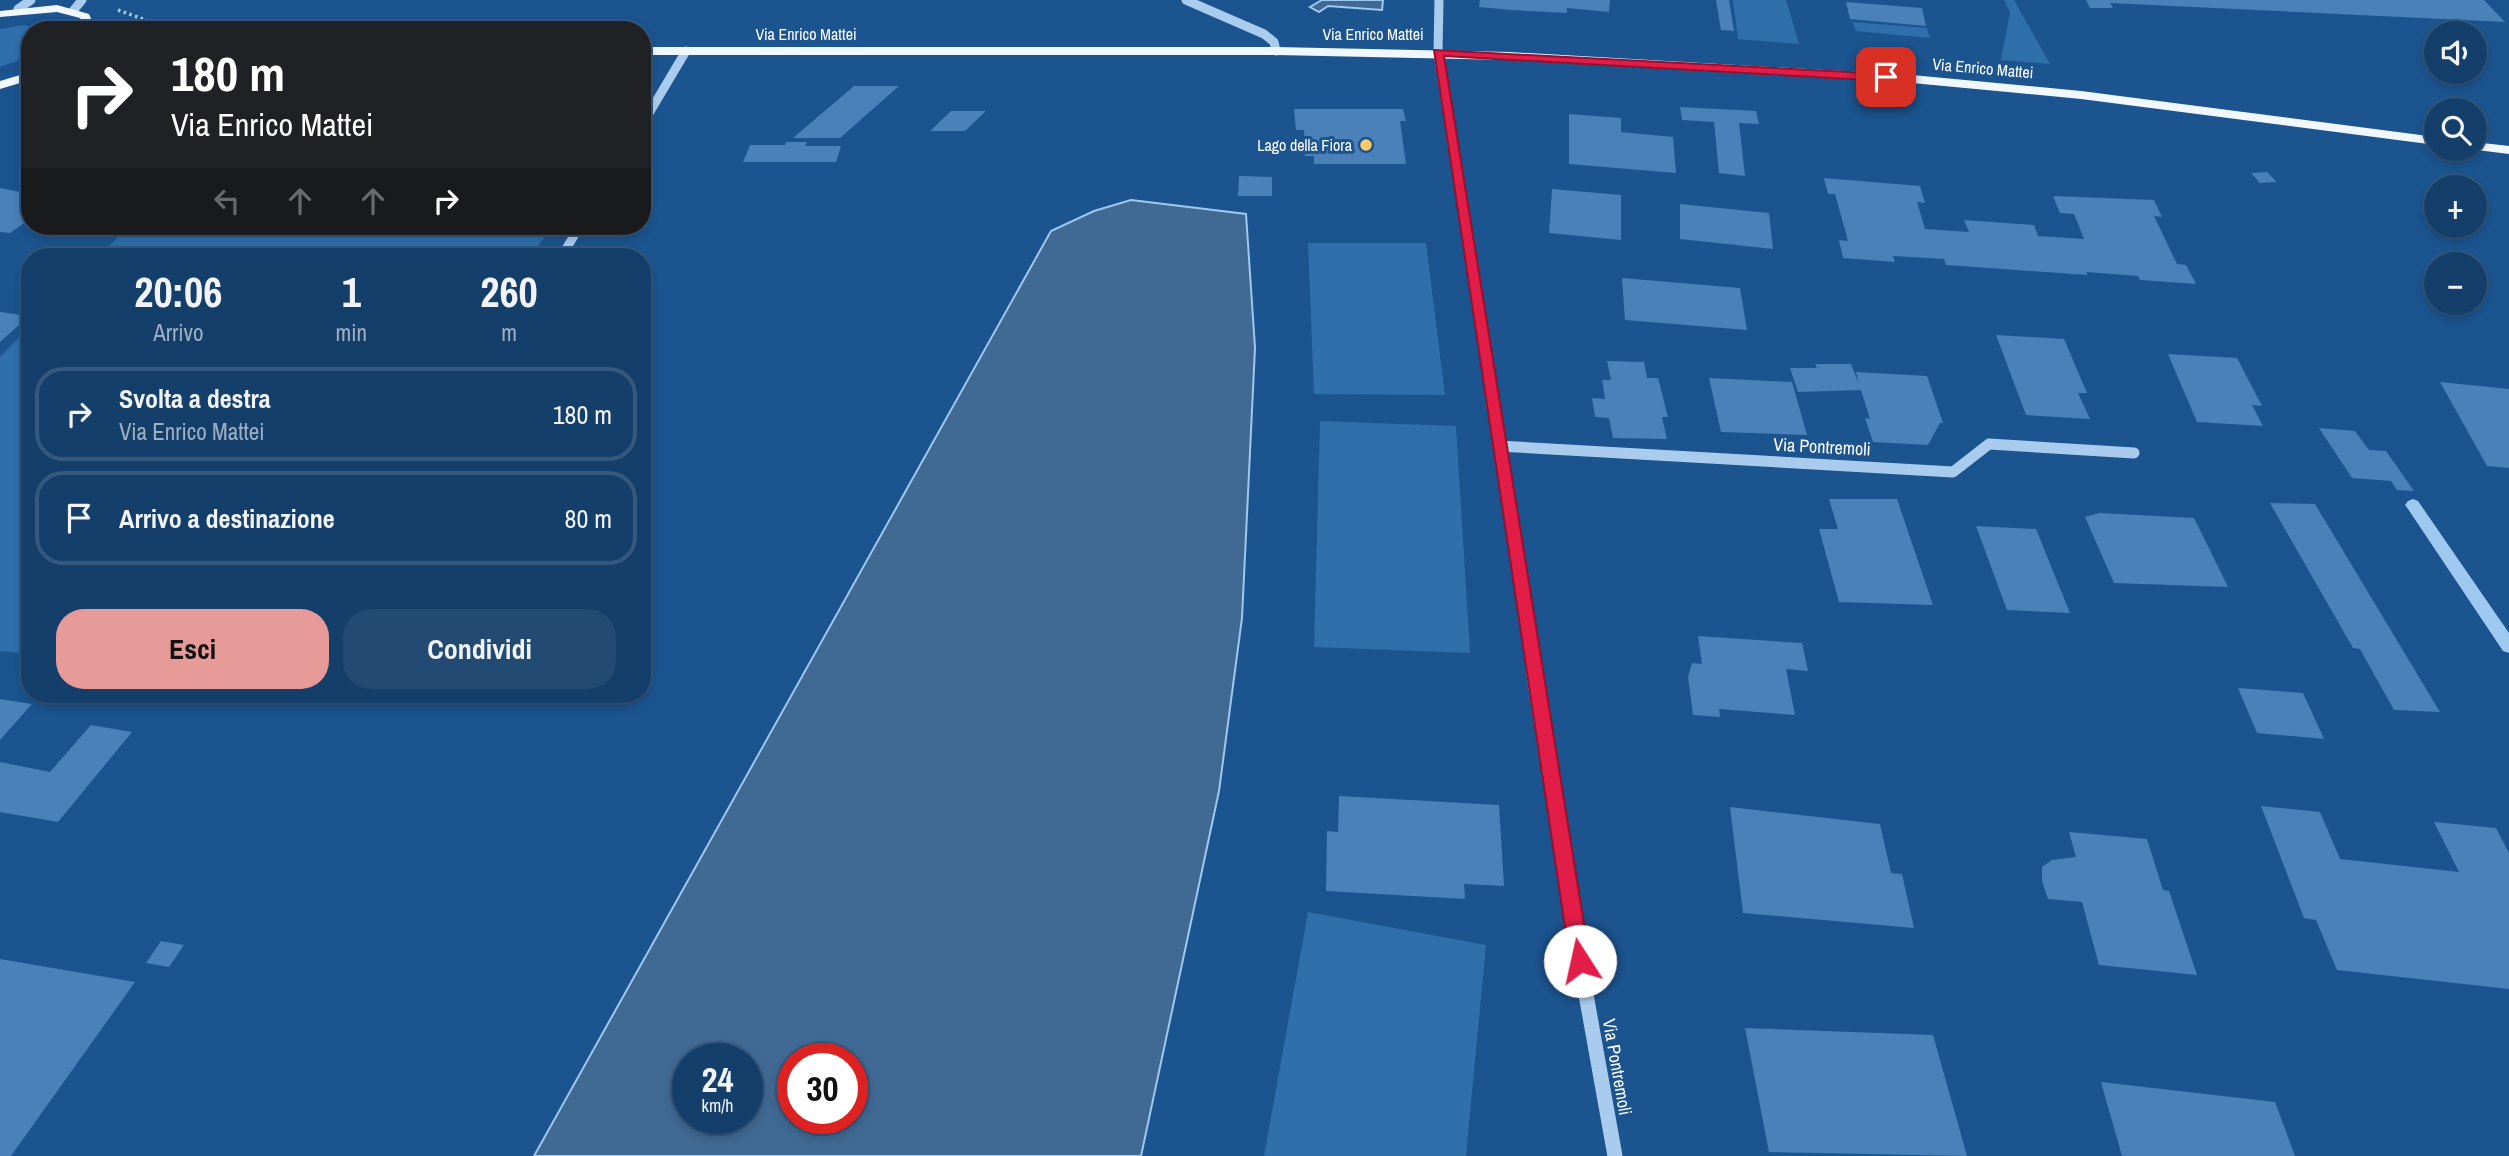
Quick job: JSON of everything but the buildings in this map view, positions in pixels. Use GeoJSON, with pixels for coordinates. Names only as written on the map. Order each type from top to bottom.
{"type":"FeatureCollection","features":[{"type":"Feature","properties":{"kind":"main road"},"geometry":{"type":"LineString","coordinates":[[0,13],[18,9],[57,8],[73,11],[85,16],[89,21]]}},
{"type":"Feature","properties":{"kind":"main road","name":"Via Enrico Mattei"},"geometry":{"type":"LineString","coordinates":[[651,51],[1438,52],[1938,81],[2081,94],[2424,139]]}},
{"type":"Feature","properties":{"kind":"main road"},"geometry":{"type":"LineString","coordinates":[[0,85],[21,79]]}},
{"type":"Feature","properties":{"kind":"main road"},"geometry":{"type":"LineString","coordinates":[[2487,147],[2509,150]]}},
{"type":"Feature","properties":{"kind":"street"},"geometry":{"type":"LineString","coordinates":[[18,9],[31,0]]}},
{"type":"Feature","properties":{"kind":"street"},"geometry":{"type":"LineString","coordinates":[[73,11],[82,0]]}},
{"type":"Feature","properties":{"kind":"street"},"geometry":{"type":"LineString","coordinates":[[1186,0],[1265,34],[1274,42],[1276,51]]}},
{"type":"Feature","properties":{"kind":"street","name":"Via Pontremoli"},"geometry":{"type":"LineString","coordinates":[[1439,0],[1438,52],[1564,869],[1615,1156]]}},
{"type":"Feature","properties":{"kind":"street"},"geometry":{"type":"LineString","coordinates":[[651,110],[686,51]]}},
{"type":"Feature","properties":{"kind":"street","name":"Via Pontremoli"},"geometry":{"type":"LineString","coordinates":[[1498,446],[1953,472],[1961,470],[1980,448],[1989,444],[2134,453]]}},
{"type":"Feature","properties":{"kind":"shaded area"},"geometry":{"type":"Polygon","coordinates":[[[1322,0],[1383,0],[1382,10],[1328,6],[1319,12],[1310,7],[1322,0]]]}},
{"type":"Feature","properties":{"kind":"shaded area"},"geometry":{"type":"Polygon","coordinates":[[[1733,0],[1786,0],[1799,44],[1738,39],[1733,0]]]}},
{"type":"Feature","properties":{"kind":"shaded area"},"geometry":{"type":"Polygon","coordinates":[[[2004,0],[2014,0],[2050,64],[2001,60],[2010,12],[2004,0]]]}},
{"type":"Feature","properties":{"kind":"shaded area"},"geometry":{"type":"Polygon","coordinates":[[[1852,22],[1927,28],[1930,38],[1856,31],[1852,22]]]}},
{"type":"Feature","properties":{"kind":"shaded area"},"geometry":{"type":"Polygon","coordinates":[[[21,26],[21,59],[0,67],[0,29],[21,26]]]}},
{"type":"Feature","properties":{"kind":"shaded area"},"geometry":{"type":"Polygon","coordinates":[[[1131,200],[1246,214],[1255,348],[1242,618],[1219,791],[1141,1156],[534,1156],[1051,231],[1094,211],[1131,200]]]}},
{"type":"Feature","properties":{"kind":"shaded area"},"geometry":{"type":"Polygon","coordinates":[[[120,235],[546,235],[537,248],[107,248],[120,235]]]}},
{"type":"Feature","properties":{"kind":"shaded area"},"geometry":{"type":"Polygon","coordinates":[[[1308,243],[1426,243],[1445,395],[1314,394],[1308,243]]]}},
{"type":"Feature","properties":{"kind":"shaded area"},"geometry":{"type":"Polygon","coordinates":[[[21,335],[21,653],[0,651],[0,357],[21,335]]]}},
{"type":"Feature","properties":{"kind":"shaded area"},"geometry":{"type":"Polygon","coordinates":[[[1320,421],[1456,426],[1470,653],[1314,647],[1320,421]]]}},
{"type":"Feature","properties":{"kind":"shaded area"},"geometry":{"type":"Polygon","coordinates":[[[1308,912],[1486,945],[1466,1156],[1264,1156],[1308,912]]]}},
{"type":"Feature","properties":{"kind":"waterway"},"geometry":{"type":"LineString","coordinates":[[2413,505],[2509,646]]}},
{"type":"Feature","properties":{"kind":"place","name":"Lago della Fiora"},"geometry":{"type":"Point","coordinates":[1366,145]}},
{"type":"Feature","properties":{"kind":"route"},"geometry":{"type":"LineString","coordinates":[[1580,961],[1438,52],[1886,77]]}}]}
